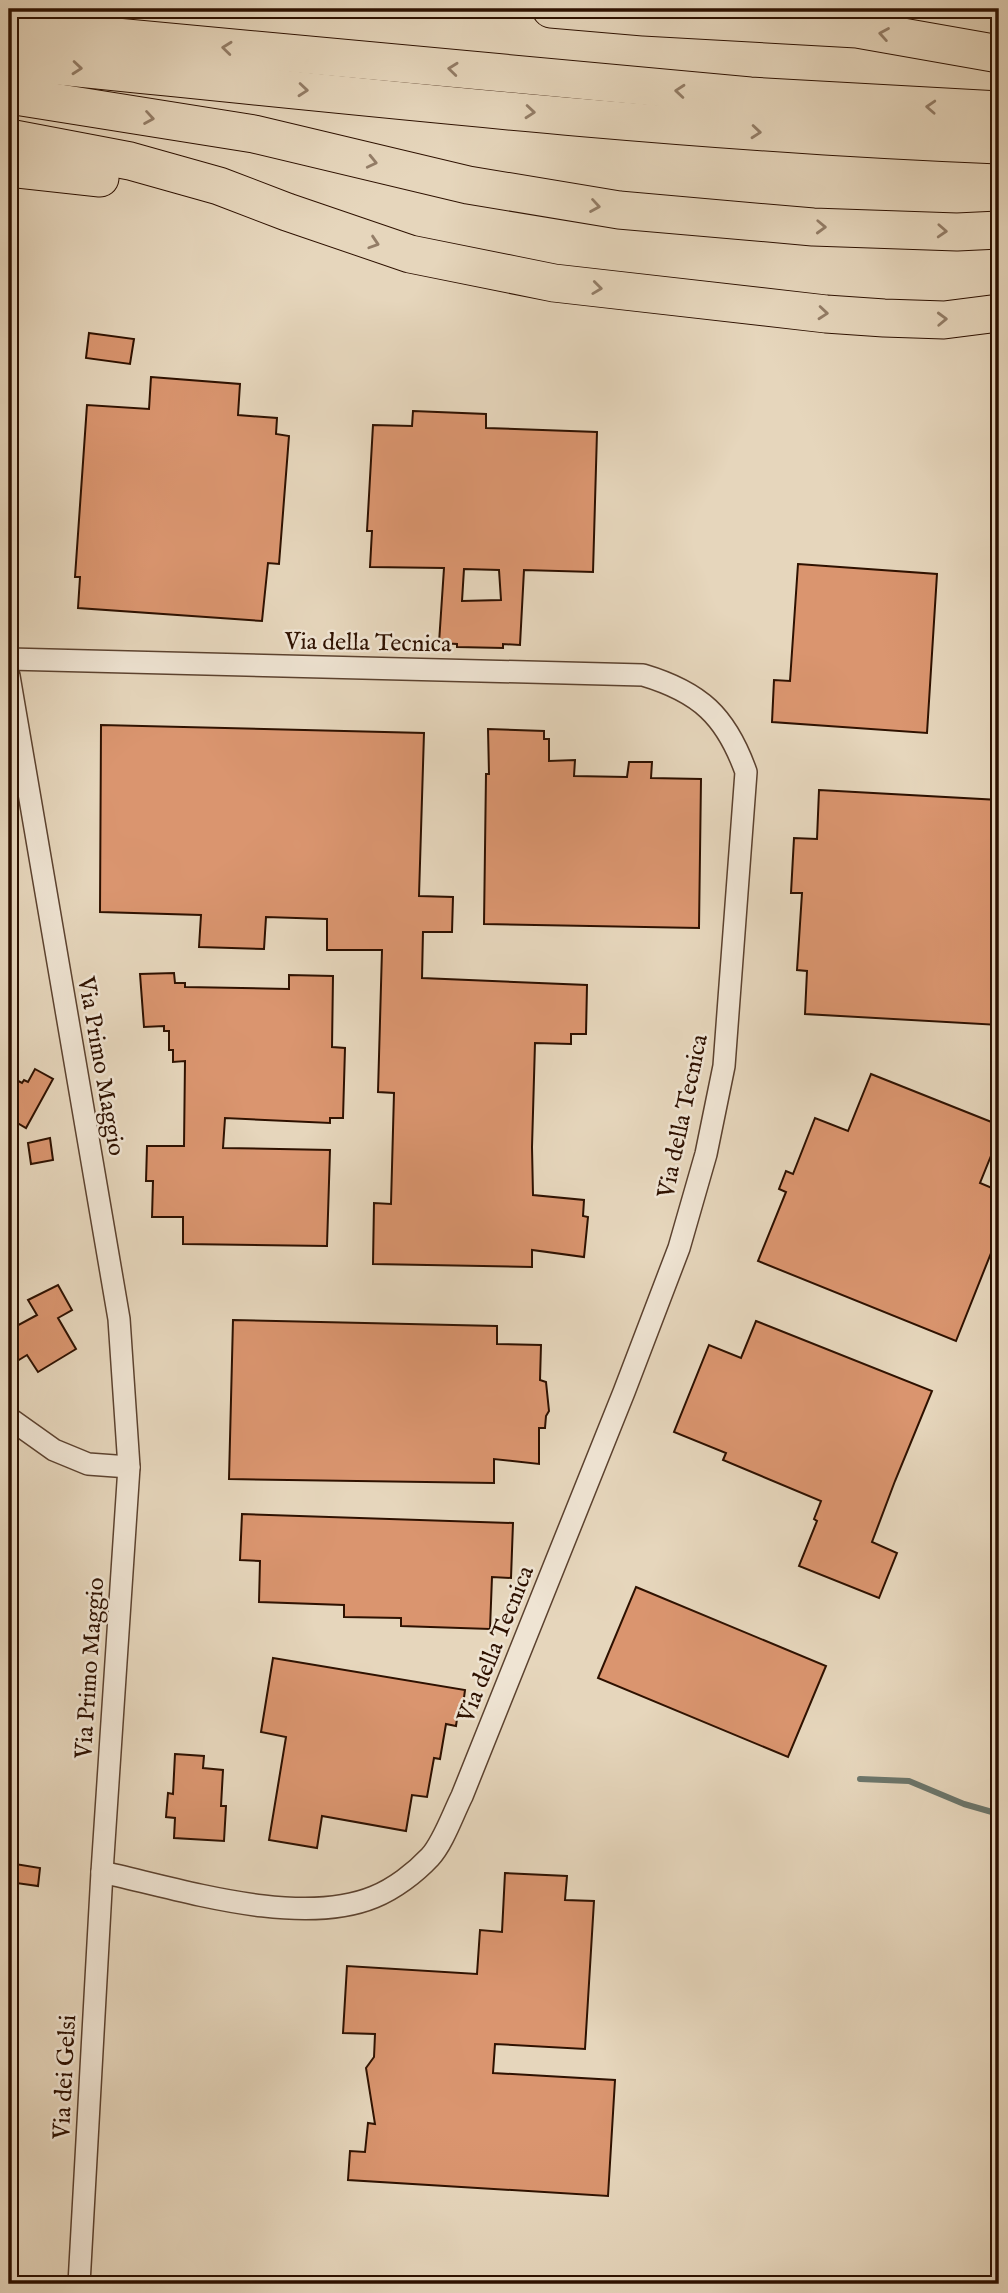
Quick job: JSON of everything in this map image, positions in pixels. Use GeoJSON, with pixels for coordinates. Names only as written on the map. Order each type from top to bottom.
{"type":"FeatureCollection","features":[{"type":"Feature","properties":{"kind":"highway"},"geometry":{"type":"LineString","coordinates":[[551,9],[857,29],[999,54]]}},
{"type":"Feature","properties":{"kind":"highway"},"geometry":{"type":"LineString","coordinates":[[9,27],[680,91],[999,110]]}},
{"type":"Feature","properties":{"kind":"highway"},"geometry":{"type":"LineString","coordinates":[[9,61],[506,110],[784,134],[999,145]]}},
{"type":"Feature","properties":{"kind":"highway"},"geometry":{"type":"LineString","coordinates":[[9,95],[254,134],[468,185],[619,210],[813,227],[957,232],[999,230]]}},
{"type":"Feature","properties":{"kind":"highway"},"geometry":{"type":"LineString","coordinates":[[9,138],[130,161],[219,186],[410,254],[554,283],[873,317],[944,320],[999,313]]}},
{"type":"Feature","properties":{"kind":"highway"},"geometry":{"type":"LineString","coordinates":[[9,168],[163,188],[287,212]]}},
{"type":"Feature","properties":{"kind":"street","name":"Via della Tecnica"},"geometry":{"type":"LineString","coordinates":[[9,659],[643,676],[670,683],[700,701],[720,720],[738,749],[746,772],[724,1066],[705,1154],[679,1248],[462,1796],[432,1855],[408,1877],[374,1897],[338,1907],[293,1908],[243,1903],[102,1872]]}},
{"type":"Feature","properties":{"kind":"street","name":"Via Primo Maggio"},"geometry":{"type":"LineString","coordinates":[[9,676],[119,1319],[129,1467],[102,1872]]}},
{"type":"Feature","properties":{"kind":"street"},"geometry":{"type":"LineString","coordinates":[[9,1418],[54,1450],[88,1464],[129,1467]]}},
{"type":"Feature","properties":{"kind":"street","name":"Via dei Gelsi"},"geometry":{"type":"LineString","coordinates":[[79,2284],[102,1872]]}},
{"type":"Feature","properties":{"kind":"building"},"geometry":{"type":"Polygon","coordinates":[[[89,333],[134,339],[130,364],[86,358],[89,333]]]}},
{"type":"Feature","properties":{"kind":"building"},"geometry":{"type":"Polygon","coordinates":[[[151,377],[240,384],[238,415],[277,418],[276,434],[289,436],[279,564],[268,563],[262,621],[78,608],[80,577],[75,577],[87,405],[149,409],[151,377]]]}},
{"type":"Feature","properties":{"kind":"building"},"geometry":{"type":"Polygon","coordinates":[[[413,411],[486,414],[486,428],[597,432],[593,572],[524,570],[520,645],[503,644],[503,648],[457,647],[457,644],[439,643],[444,568],[370,567],[372,531],[367,531],[373,425],[412,426],[413,411]],[[464,569],[462,601],[501,600],[499,570],[464,569]]]}},
{"type":"Feature","properties":{"kind":"building"},"geometry":{"type":"Polygon","coordinates":[[[798,564],[937,574],[927,733],[772,722],[774,680],[790,681],[798,564]]]}},
{"type":"Feature","properties":{"kind":"building"},"geometry":{"type":"Polygon","coordinates":[[[101,725],[424,733],[419,896],[453,897],[452,932],[423,932],[422,978],[587,985],[586,1034],[571,1034],[571,1044],[535,1043],[532,1147],[533,1195],[584,1200],[583,1216],[588,1217],[584,1257],[532,1250],[532,1267],[373,1264],[374,1203],[391,1204],[394,1093],[378,1092],[382,950],[327,950],[327,919],[266,917],[264,949],[199,947],[201,915],[100,912],[101,725]]]}},
{"type":"Feature","properties":{"kind":"building"},"geometry":{"type":"Polygon","coordinates":[[[488,729],[544,731],[544,739],[549,739],[549,761],[575,760],[574,776],[627,777],[629,762],[652,762],[651,778],[701,779],[699,928],[484,924],[488,729]]]}},
{"type":"Feature","properties":{"kind":"building"},"geometry":{"type":"Polygon","coordinates":[[[819,790],[999,800],[999,1025],[805,1014],[807,971],[797,970],[802,893],[791,893],[794,838],[817,839],[819,790]]]}},
{"type":"Feature","properties":{"kind":"building"},"geometry":{"type":"Polygon","coordinates":[[[174,973],[175,983],[185,983],[185,987],[289,989],[289,975],[333,976],[332,1047],[345,1048],[343,1118],[330,1118],[330,1123],[225,1118],[223,1148],[330,1150],[327,1246],[183,1244],[183,1217],[152,1217],[153,1181],[146,1181],[147,1146],[184,1146],[185,1061],[173,1062],[173,1050],[169,1050],[169,1031],[164,1031],[164,1026],[144,1027],[140,974],[174,973]]]}},
{"type":"Feature","properties":{"kind":"building"},"geometry":{"type":"Polygon","coordinates":[[[35,1069],[53,1079],[26,1128],[9,1118],[9,1076],[22,1083],[24,1080],[28,1082],[35,1069]]]}},
{"type":"Feature","properties":{"kind":"building"},"geometry":{"type":"Polygon","coordinates":[[[871,1074],[999,1125],[999,1136],[980,1183],[999,1191],[999,1233],[956,1341],[758,1261],[786,1192],[779,1189],[786,1171],[793,1174],[815,1118],[848,1131],[871,1074]]]}},
{"type":"Feature","properties":{"kind":"building"},"geometry":{"type":"Polygon","coordinates":[[[50,1138],[53,1160],[31,1164],[28,1143],[50,1138]]]}},
{"type":"Feature","properties":{"kind":"building"},"geometry":{"type":"Polygon","coordinates":[[[58,1285],[72,1310],[58,1318],[76,1349],[38,1372],[27,1355],[9,1366],[9,1330],[37,1315],[28,1300],[58,1285]]]}},
{"type":"Feature","properties":{"kind":"building"},"geometry":{"type":"Polygon","coordinates":[[[233,1320],[497,1326],[497,1344],[541,1345],[540,1380],[546,1382],[549,1411],[545,1428],[539,1428],[539,1464],[494,1459],[494,1483],[229,1479],[233,1320]]]}},
{"type":"Feature","properties":{"kind":"building"},"geometry":{"type":"Polygon","coordinates":[[[756,1321],[932,1391],[872,1542],[897,1553],[879,1598],[799,1566],[817,1521],[814,1519],[821,1501],[723,1460],[726,1453],[674,1432],[709,1345],[741,1358],[756,1321]]]}},
{"type":"Feature","properties":{"kind":"building"},"geometry":{"type":"Polygon","coordinates":[[[242,1514],[513,1523],[511,1578],[492,1577],[490,1629],[401,1626],[401,1618],[344,1617],[344,1605],[259,1602],[260,1561],[240,1560],[242,1514]]]}},
{"type":"Feature","properties":{"kind":"building"},"geometry":{"type":"Polygon","coordinates":[[[636,1587],[826,1666],[788,1757],[598,1678],[636,1587]]]}},
{"type":"Feature","properties":{"kind":"building"},"geometry":{"type":"Polygon","coordinates":[[[273,1658],[465,1690],[462,1713],[458,1712],[456,1726],[446,1724],[440,1759],[434,1758],[427,1797],[412,1795],[406,1831],[322,1816],[317,1848],[269,1840],[286,1737],[261,1732],[273,1658]]]}},
{"type":"Feature","properties":{"kind":"building"},"geometry":{"type":"Polygon","coordinates":[[[175,1754],[204,1756],[203,1768],[223,1770],[221,1806],[226,1806],[224,1841],[174,1838],[175,1818],[166,1817],[168,1793],[173,1794],[175,1754]]]}},
{"type":"Feature","properties":{"kind":"building"},"geometry":{"type":"Polygon","coordinates":[[[9,1863],[40,1868],[38,1886],[9,1882],[9,1863]]]}},
{"type":"Feature","properties":{"kind":"building"},"geometry":{"type":"Polygon","coordinates":[[[505,1873],[567,1876],[565,1900],[594,1901],[585,2049],[495,2044],[493,2073],[615,2080],[608,2196],[348,2180],[350,2151],[365,2152],[368,2123],[375,2124],[366,2068],[374,2057],[375,2034],[343,2033],[347,1966],[477,1974],[480,1930],[502,1932],[505,1873]]]}},
{"type":"Feature","properties":{"kind":"waterway"},"geometry":{"type":"LineString","coordinates":[[860,1779],[909,1781],[964,1804],[999,1814]]}}]}
